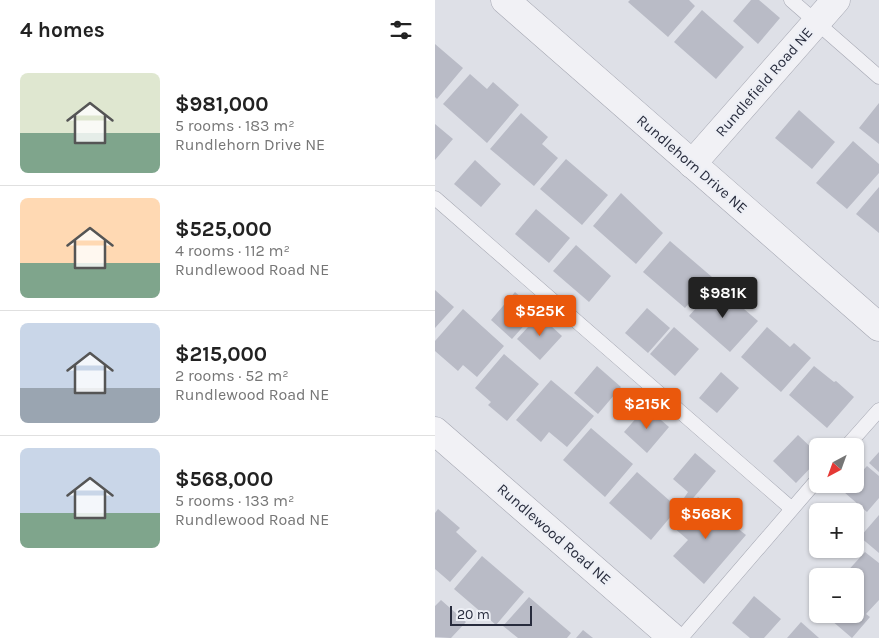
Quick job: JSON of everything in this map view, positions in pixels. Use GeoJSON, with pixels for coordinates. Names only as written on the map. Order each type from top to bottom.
{"type":"FeatureCollection","features":[{"type":"Feature","properties":{"kind":"street","name":"Rundlehorn Drive NE"},"geometry":{"type":"LineString","coordinates":[[505,0],[879,327]]}},
{"type":"Feature","properties":{"kind":"street","name":"Rundlefield Road NE"},"geometry":{"type":"LineString","coordinates":[[692,164],[836,0]]}},
{"type":"Feature","properties":{"kind":"street","name":"Rundlewood Road NE"},"geometry":{"type":"LineString","coordinates":[[435,431],[673,638]]}},
{"type":"Feature","properties":{"kind":"lane"},"geometry":{"type":"LineString","coordinates":[[791,0],[879,77]]}},
{"type":"Feature","properties":{"kind":"lane"},"geometry":{"type":"LineString","coordinates":[[435,198],[792,509]]}},
{"type":"Feature","properties":{"kind":"lane"},"geometry":{"type":"LineString","coordinates":[[854,438],[879,410]]}},
{"type":"Feature","properties":{"kind":"lane"},"geometry":{"type":"LineString","coordinates":[[681,638],[809,489]]}},
{"type":"Feature","properties":{"kind":"building"},"geometry":{"type":"Polygon","coordinates":[[[630,0],[689,0],[695,6],[668,37],[628,2],[630,0]]]}},
{"type":"Feature","properties":{"kind":"building"},"geometry":{"type":"Polygon","coordinates":[[[751,0],[759,0],[780,18],[758,44],[733,21],[751,0]]]}},
{"type":"Feature","properties":{"kind":"building"},"geometry":{"type":"Polygon","coordinates":[[[702,10],[744,47],[716,79],[674,42],[702,10]]]}},
{"type":"Feature","properties":{"kind":"building"},"geometry":{"type":"Polygon","coordinates":[[[435,44],[463,68],[437,99],[435,97],[435,44]]]}},
{"type":"Feature","properties":{"kind":"building"},"geometry":{"type":"Polygon","coordinates":[[[470,74],[487,89],[493,82],[519,105],[487,143],[443,104],[470,74]]]}},
{"type":"Feature","properties":{"kind":"building"},"geometry":{"type":"Polygon","coordinates":[[[879,103],[879,144],[859,128],[879,103]]]}},
{"type":"Feature","properties":{"kind":"building"},"geometry":{"type":"Polygon","coordinates":[[[799,110],[835,142],[812,169],[775,138],[799,110]]]}},
{"type":"Feature","properties":{"kind":"building"},"geometry":{"type":"Polygon","coordinates":[[[521,113],[548,137],[542,144],[558,158],[534,186],[490,149],[521,113]]]}},
{"type":"Feature","properties":{"kind":"building"},"geometry":{"type":"Polygon","coordinates":[[[435,124],[453,139],[435,160],[435,124]]]}},
{"type":"Feature","properties":{"kind":"building"},"geometry":{"type":"Polygon","coordinates":[[[853,141],[879,164],[879,173],[847,209],[816,183],[853,141]]]}},
{"type":"Feature","properties":{"kind":"building"},"geometry":{"type":"Polygon","coordinates":[[[566,159],[608,195],[582,225],[540,189],[566,159]]]}},
{"type":"Feature","properties":{"kind":"building"},"geometry":{"type":"Polygon","coordinates":[[[475,160],[501,184],[481,207],[454,184],[475,160]]]}},
{"type":"Feature","properties":{"kind":"building"},"geometry":{"type":"Polygon","coordinates":[[[879,187],[879,233],[856,214],[879,187]]]}},
{"type":"Feature","properties":{"kind":"building"},"geometry":{"type":"Polygon","coordinates":[[[621,193],[663,233],[636,264],[593,226],[621,193]]]}},
{"type":"Feature","properties":{"kind":"building"},"geometry":{"type":"Polygon","coordinates":[[[536,209],[570,238],[549,263],[515,234],[536,209]]]}},
{"type":"Feature","properties":{"kind":"building"},"geometry":{"type":"Polygon","coordinates":[[[670,241],[712,277],[685,308],[643,272],[670,241]]]}},
{"type":"Feature","properties":{"kind":"building"},"geometry":{"type":"Polygon","coordinates":[[[576,245],[611,276],[589,302],[553,271],[576,245]]]}},
{"type":"Feature","properties":{"kind":"building"},"geometry":{"type":"Polygon","coordinates":[[[716,285],[758,321],[730,352],[689,316],[716,285]]]}},
{"type":"Feature","properties":{"kind":"building"},"geometry":{"type":"Polygon","coordinates":[[[435,290],[454,307],[435,328],[435,290]]]}},
{"type":"Feature","properties":{"kind":"building"},"geometry":{"type":"Polygon","coordinates":[[[515,292],[537,311],[512,339],[491,320],[515,292]]]}},
{"type":"Feature","properties":{"kind":"building"},"geometry":{"type":"Polygon","coordinates":[[[647,308],[670,328],[648,353],[625,333],[647,308]]]}},
{"type":"Feature","properties":{"kind":"building"},"geometry":{"type":"Polygon","coordinates":[[[463,309],[504,346],[477,377],[463,365],[458,371],[435,351],[435,341],[463,309]]]}},
{"type":"Feature","properties":{"kind":"building"},"geometry":{"type":"Polygon","coordinates":[[[539,315],[562,336],[540,360],[517,339],[539,315]]]}},
{"type":"Feature","properties":{"kind":"building"},"geometry":{"type":"Polygon","coordinates":[[[674,327],[699,349],[675,376],[650,354],[674,327]]]}},
{"type":"Feature","properties":{"kind":"building"},"geometry":{"type":"Polygon","coordinates":[[[767,327],[790,347],[794,343],[811,358],[781,392],[741,357],[767,327]]]}},
{"type":"Feature","properties":{"kind":"building"},"geometry":{"type":"Polygon","coordinates":[[[504,354],[539,384],[507,421],[488,405],[491,402],[475,388],[504,354]]]}},
{"type":"Feature","properties":{"kind":"building"},"geometry":{"type":"Polygon","coordinates":[[[597,366],[621,387],[598,414],[574,393],[597,366]]]}},
{"type":"Feature","properties":{"kind":"building"},"geometry":{"type":"Polygon","coordinates":[[[814,366],[834,382],[836,381],[854,397],[827,428],[789,395],[814,366]]]}},
{"type":"Feature","properties":{"kind":"building"},"geometry":{"type":"Polygon","coordinates":[[[721,372],[739,388],[717,413],[699,398],[721,372]]]}},
{"type":"Feature","properties":{"kind":"building"},"geometry":{"type":"Polygon","coordinates":[[[551,380],[594,416],[567,447],[549,432],[541,442],[516,420],[551,380]]]}},
{"type":"Feature","properties":{"kind":"building"},"geometry":{"type":"Polygon","coordinates":[[[646,407],[669,427],[647,453],[624,432],[646,407]]]}},
{"type":"Feature","properties":{"kind":"building"},"geometry":{"type":"Polygon","coordinates":[[[591,428],[633,464],[605,497],[563,460],[591,428]]]}},
{"type":"Feature","properties":{"kind":"building"},"geometry":{"type":"Polygon","coordinates":[[[798,435],[809,445],[809,469],[796,483],[773,461],[798,435]]]}},
{"type":"Feature","properties":{"kind":"building"},"geometry":{"type":"Polygon","coordinates":[[[879,452],[879,472],[869,463],[879,452]]]}},
{"type":"Feature","properties":{"kind":"building"},"geometry":{"type":"Polygon","coordinates":[[[695,453],[716,471],[689,503],[684,498],[688,492],[673,479],[695,453]]]}},
{"type":"Feature","properties":{"kind":"building"},"geometry":{"type":"Polygon","coordinates":[[[867,466],[879,476],[879,498],[867,512],[864,509],[864,503],[857,503],[845,493],[864,493],[864,469],[867,466]]]}},
{"type":"Feature","properties":{"kind":"building"},"geometry":{"type":"Polygon","coordinates":[[[637,472],[678,508],[651,540],[609,503],[637,472]]]}},
{"type":"Feature","properties":{"kind":"building"},"geometry":{"type":"Polygon","coordinates":[[[698,497],[746,535],[704,584],[673,556],[688,540],[673,527],[698,497]]]}},
{"type":"Feature","properties":{"kind":"building"},"geometry":{"type":"Polygon","coordinates":[[[438,509],[460,528],[456,532],[477,551],[450,582],[435,569],[435,513],[438,509]]]}},
{"type":"Feature","properties":{"kind":"building"},"geometry":{"type":"Polygon","coordinates":[[[879,515],[879,553],[864,540],[864,532],[879,515]]]}},
{"type":"Feature","properties":{"kind":"building"},"geometry":{"type":"Polygon","coordinates":[[[864,553],[879,563],[879,600],[866,614],[870,617],[852,638],[834,623],[864,623],[864,568],[850,568],[860,558],[864,558],[864,553]]]}},
{"type":"Feature","properties":{"kind":"building"},"geometry":{"type":"Polygon","coordinates":[[[482,556],[524,592],[496,625],[454,589],[482,556]]]}},
{"type":"Feature","properties":{"kind":"building"},"geometry":{"type":"Polygon","coordinates":[[[754,596],[781,619],[764,638],[750,638],[732,623],[754,596]]]}},
{"type":"Feature","properties":{"kind":"building"},"geometry":{"type":"Polygon","coordinates":[[[529,597],[571,633],[567,638],[518,638],[503,626],[529,597]]]}},
{"type":"Feature","properties":{"kind":"building"},"geometry":{"type":"Polygon","coordinates":[[[441,600],[466,622],[451,638],[435,637],[435,606],[441,600]]]}},
{"type":"Feature","properties":{"kind":"building"},"geometry":{"type":"Polygon","coordinates":[[[801,622],[819,638],[787,638],[801,622]]]}},
{"type":"Feature","properties":{"kind":"building"},"geometry":{"type":"Polygon","coordinates":[[[583,630],[593,638],[576,638],[583,630]]]}}]}
